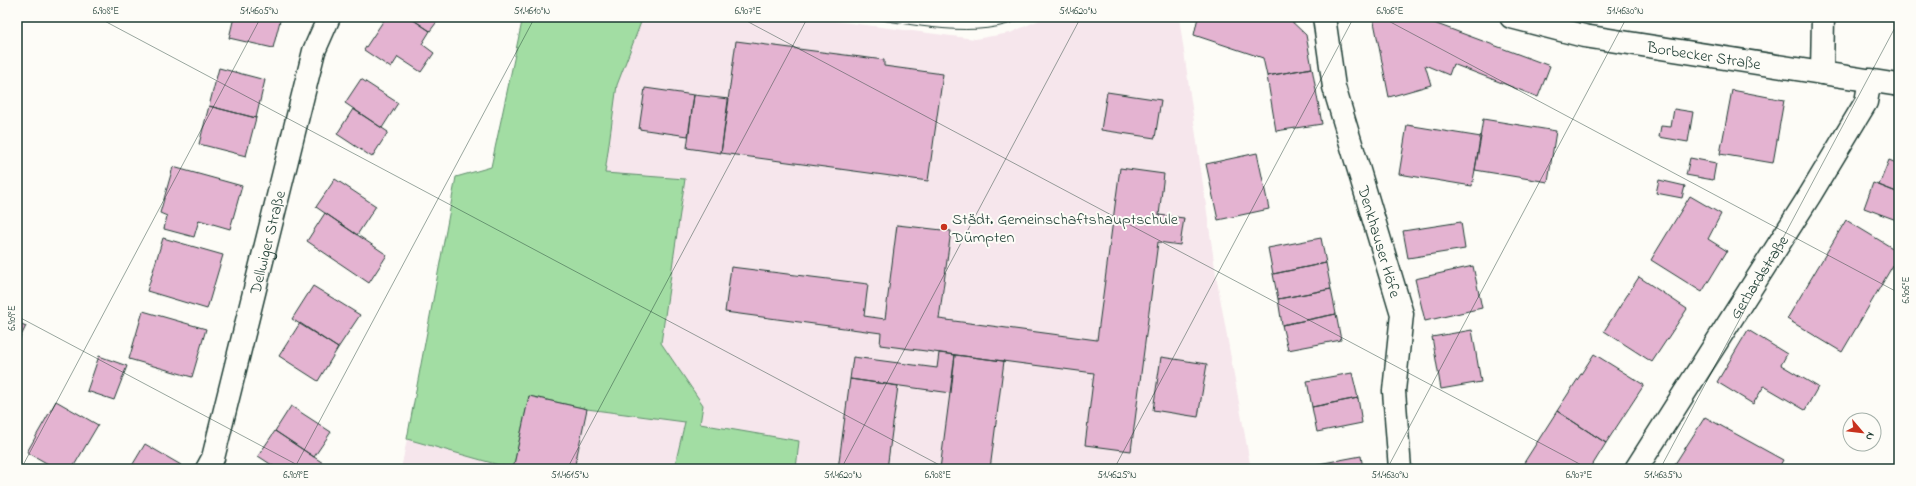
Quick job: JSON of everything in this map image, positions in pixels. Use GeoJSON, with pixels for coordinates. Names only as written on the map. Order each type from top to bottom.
{"type":"FeatureCollection","features":[{"type":"Feature","properties":{"kind":"street","name":"Dellwiger Straße"},"geometry":{"type":"LineString","coordinates":[[207,469],[215,450],[314,51],[329,17]]}},
{"type":"Feature","properties":{"kind":"street","name":"Denkhauser Höfe"},"geometry":{"type":"LineString","coordinates":[[1324,17],[1334,87],[1402,314],[1394,390],[1400,469]]}},
{"type":"Feature","properties":{"kind":"street","name":"Borbecker Straße"},"geometry":{"type":"LineString","coordinates":[[1511,17],[1584,36],[1899,85]]}},
{"type":"Feature","properties":{"kind":"street"},"geometry":{"type":"LineString","coordinates":[[1822,73],[1823,17]]}},
{"type":"Feature","properties":{"kind":"street","name":"Gerhardstraße"},"geometry":{"type":"LineString","coordinates":[[1636,469],[1806,202],[1866,102],[1870,80]]}},
{"type":"Feature","properties":{"kind":"shaded area","name":"Städt. Gemeinschaftshauptschule Dümpten"},"geometry":{"type":"Polygon","coordinates":[[[643,17],[803,17],[975,39],[1010,33],[1046,17],[1179,17],[1216,275],[1251,469],[796,469],[799,441],[700,424],[703,405],[661,343],[685,179],[605,173],[617,85],[643,17]]]}},
{"type":"Feature","properties":{"kind":"shaded area"},"geometry":{"type":"Polygon","coordinates":[[[529,396],[587,409],[685,422],[674,469],[513,469],[529,396]]]}},
{"type":"Feature","properties":{"kind":"shaded area"},"geometry":{"type":"Polygon","coordinates":[[[407,439],[513,469],[401,469],[407,439]]]}},
{"type":"Feature","properties":{"kind":"green space"},"geometry":{"type":"Polygon","coordinates":[[[523,17],[643,17],[617,85],[605,173],[685,179],[661,343],[703,405],[700,424],[799,441],[796,469],[674,469],[685,422],[587,409],[529,396],[513,469],[407,439],[456,177],[491,167],[523,17]]]}},
{"type":"Feature","properties":{"kind":"building"},"geometry":{"type":"Polygon","coordinates":[[[234,17],[281,17],[273,48],[229,38],[234,17]]]}},
{"type":"Feature","properties":{"kind":"building"},"geometry":{"type":"Polygon","coordinates":[[[386,17],[409,17],[430,31],[422,44],[434,53],[421,72],[398,57],[391,68],[364,50],[386,17]]]}},
{"type":"Feature","properties":{"kind":"building"},"geometry":{"type":"Polygon","coordinates":[[[409,17],[445,17],[442,21],[439,19],[430,31],[409,17]]]}},
{"type":"Feature","properties":{"kind":"building"},"geometry":{"type":"Polygon","coordinates":[[[1198,17],[1287,17],[1306,35],[1312,68],[1267,76],[1263,58],[1194,35],[1198,17]]]}},
{"type":"Feature","properties":{"kind":"building"},"geometry":{"type":"Polygon","coordinates":[[[1373,17],[1418,17],[1550,66],[1538,97],[1453,64],[1449,75],[1425,65],[1431,85],[1389,97],[1373,17]]]}},
{"type":"Feature","properties":{"kind":"building"},"geometry":{"type":"Polygon","coordinates":[[[736,41],[884,60],[884,66],[943,74],[928,181],[721,153],[736,41]]]}},
{"type":"Feature","properties":{"kind":"building"},"geometry":{"type":"Polygon","coordinates":[[[219,68],[265,80],[256,118],[209,106],[219,68]]]}},
{"type":"Feature","properties":{"kind":"building"},"geometry":{"type":"Polygon","coordinates":[[[1312,68],[1322,124],[1276,131],[1267,76],[1312,68]]]}},
{"type":"Feature","properties":{"kind":"building"},"geometry":{"type":"Polygon","coordinates":[[[361,79],[398,103],[382,128],[345,103],[361,79]]]}},
{"type":"Feature","properties":{"kind":"building"},"geometry":{"type":"Polygon","coordinates":[[[645,88],[694,95],[688,136],[639,129],[645,88]]]}},
{"type":"Feature","properties":{"kind":"building"},"geometry":{"type":"Polygon","coordinates":[[[1732,90],[1784,100],[1773,163],[1720,154],[1732,90]]]}},
{"type":"Feature","properties":{"kind":"building"},"geometry":{"type":"Polygon","coordinates":[[[1107,92],[1161,100],[1155,138],[1101,130],[1107,92]]]}},
{"type":"Feature","properties":{"kind":"building"},"geometry":{"type":"Polygon","coordinates":[[[694,95],[729,99],[721,153],[687,148],[694,95]]]}},
{"type":"Feature","properties":{"kind":"building"},"geometry":{"type":"Polygon","coordinates":[[[209,106],[256,118],[246,156],[199,144],[209,106]]]}},
{"type":"Feature","properties":{"kind":"building"},"geometry":{"type":"Polygon","coordinates":[[[353,109],[388,132],[372,157],[337,134],[353,109]]]}},
{"type":"Feature","properties":{"kind":"building"},"geometry":{"type":"Polygon","coordinates":[[[1674,109],[1693,112],[1688,142],[1659,137],[1661,126],[1671,127],[1674,109]]]}},
{"type":"Feature","properties":{"kind":"building"},"geometry":{"type":"Polygon","coordinates":[[[1483,119],[1556,131],[1548,182],[1475,170],[1483,119]]]}},
{"type":"Feature","properties":{"kind":"building"},"geometry":{"type":"Polygon","coordinates":[[[1407,125],[1481,137],[1472,186],[1399,174],[1407,125]]]}},
{"type":"Feature","properties":{"kind":"building"},"geometry":{"type":"Polygon","coordinates":[[[1257,153],[1269,209],[1218,220],[1206,164],[1257,153]]]}},
{"type":"Feature","properties":{"kind":"building"},"geometry":{"type":"Polygon","coordinates":[[[1690,158],[1716,163],[1713,180],[1686,175],[1690,158]]]}},
{"type":"Feature","properties":{"kind":"building"},"geometry":{"type":"Polygon","coordinates":[[[1889,160],[1899,164],[1899,193],[1879,185],[1889,160]]]}},
{"type":"Feature","properties":{"kind":"building"},"geometry":{"type":"Polygon","coordinates":[[[173,167],[242,186],[230,229],[199,220],[194,237],[164,229],[167,216],[160,213],[173,167]]]}},
{"type":"Feature","properties":{"kind":"building"},"geometry":{"type":"Polygon","coordinates":[[[1120,168],[1164,174],[1159,215],[1184,218],[1180,245],[1158,242],[1131,451],[1085,445],[1094,373],[880,345],[881,333],[725,312],[731,267],[868,284],[864,316],[885,319],[897,225],[951,231],[939,319],[1097,340],[1120,168]]]}},
{"type":"Feature","properties":{"kind":"building"},"geometry":{"type":"Polygon","coordinates":[[[335,179],[376,206],[357,235],[316,207],[335,179]]]}},
{"type":"Feature","properties":{"kind":"building"},"geometry":{"type":"Polygon","coordinates":[[[1659,180],[1685,186],[1682,198],[1656,193],[1659,180]]]}},
{"type":"Feature","properties":{"kind":"building"},"geometry":{"type":"Polygon","coordinates":[[[1873,183],[1899,193],[1899,221],[1864,208],[1873,183]]]}},
{"type":"Feature","properties":{"kind":"building"},"geometry":{"type":"Polygon","coordinates":[[[1690,196],[1721,214],[1708,239],[1727,251],[1702,292],[1651,260],[1690,196]]]}},
{"type":"Feature","properties":{"kind":"building"},"geometry":{"type":"Polygon","coordinates":[[[325,213],[387,255],[369,283],[307,241],[325,213]]]}},
{"type":"Feature","properties":{"kind":"building"},"geometry":{"type":"Polygon","coordinates":[[[1846,220],[1899,252],[1899,255],[1842,352],[1787,319],[1846,220]]]}},
{"type":"Feature","properties":{"kind":"building"},"geometry":{"type":"Polygon","coordinates":[[[1461,222],[1465,249],[1408,258],[1403,231],[1461,222]]]}},
{"type":"Feature","properties":{"kind":"building"},"geometry":{"type":"Polygon","coordinates":[[[163,238],[223,255],[207,309],[147,291],[163,238]]]}},
{"type":"Feature","properties":{"kind":"building"},"geometry":{"type":"Polygon","coordinates":[[[1321,238],[1326,263],[1273,274],[1268,248],[1321,238]]]}},
{"type":"Feature","properties":{"kind":"building"},"geometry":{"type":"Polygon","coordinates":[[[1326,263],[1331,289],[1278,299],[1273,274],[1326,263]]]}},
{"type":"Feature","properties":{"kind":"building"},"geometry":{"type":"Polygon","coordinates":[[[1473,266],[1482,308],[1425,321],[1415,279],[1473,266]]]}},
{"type":"Feature","properties":{"kind":"building"},"geometry":{"type":"Polygon","coordinates":[[[1639,277],[1687,309],[1652,362],[1604,331],[1639,277]]]}},
{"type":"Feature","properties":{"kind":"building"},"geometry":{"type":"Polygon","coordinates":[[[313,286],[360,315],[338,348],[292,319],[313,286]]]}},
{"type":"Feature","properties":{"kind":"building"},"geometry":{"type":"Polygon","coordinates":[[[1331,289],[1336,314],[1282,325],[1278,299],[1331,289]]]}},
{"type":"Feature","properties":{"kind":"building"},"geometry":{"type":"Polygon","coordinates":[[[143,311],[206,329],[192,377],[129,359],[143,311]]]}},
{"type":"Feature","properties":{"kind":"building"},"geometry":{"type":"Polygon","coordinates":[[[1336,314],[1341,340],[1288,350],[1282,325],[1336,314]]]}},
{"type":"Feature","properties":{"kind":"building"},"geometry":{"type":"Polygon","coordinates":[[[17,322],[26,326],[17,344],[17,322]]]}},
{"type":"Feature","properties":{"kind":"building"},"geometry":{"type":"Polygon","coordinates":[[[300,323],[338,348],[318,381],[279,356],[300,323]]]}},
{"type":"Feature","properties":{"kind":"building"},"geometry":{"type":"Polygon","coordinates":[[[1472,330],[1481,382],[1441,389],[1432,337],[1472,330]]]}},
{"type":"Feature","properties":{"kind":"building"},"geometry":{"type":"Polygon","coordinates":[[[1748,330],[1787,354],[1781,365],[1818,387],[1805,410],[1764,386],[1753,404],[1717,382],[1748,330]]]}},
{"type":"Feature","properties":{"kind":"building"},"geometry":{"type":"Polygon","coordinates":[[[939,353],[955,355],[951,393],[850,379],[853,357],[937,368],[939,353]]]}},
{"type":"Feature","properties":{"kind":"building"},"geometry":{"type":"Polygon","coordinates":[[[1594,354],[1644,385],[1606,443],[1557,411],[1594,354]]]}},
{"type":"Feature","properties":{"kind":"building"},"geometry":{"type":"Polygon","coordinates":[[[955,355],[1004,361],[990,469],[940,469],[955,355]]]}},
{"type":"Feature","properties":{"kind":"building"},"geometry":{"type":"Polygon","coordinates":[[[99,356],[127,366],[114,400],[87,391],[99,356]]]}},
{"type":"Feature","properties":{"kind":"building"},"geometry":{"type":"Polygon","coordinates":[[[1161,357],[1207,364],[1198,417],[1153,410],[1161,357]]]}},
{"type":"Feature","properties":{"kind":"building"},"geometry":{"type":"Polygon","coordinates":[[[1352,373],[1358,398],[1312,407],[1307,381],[1352,373]]]}},
{"type":"Feature","properties":{"kind":"building"},"geometry":{"type":"Polygon","coordinates":[[[850,379],[898,386],[887,469],[838,469],[850,379]]]}},
{"type":"Feature","properties":{"kind":"building"},"geometry":{"type":"Polygon","coordinates":[[[529,396],[587,409],[574,469],[513,469],[529,396]]]}},
{"type":"Feature","properties":{"kind":"building"},"geometry":{"type":"Polygon","coordinates":[[[1358,398],[1362,423],[1317,432],[1312,407],[1358,398]]]}},
{"type":"Feature","properties":{"kind":"building"},"geometry":{"type":"Polygon","coordinates":[[[56,401],[98,425],[72,469],[57,469],[27,452],[56,401]]]}},
{"type":"Feature","properties":{"kind":"building"},"geometry":{"type":"Polygon","coordinates":[[[291,406],[331,432],[314,457],[275,431],[291,406]]]}},
{"type":"Feature","properties":{"kind":"building"},"geometry":{"type":"Polygon","coordinates":[[[1557,411],[1606,443],[1590,469],[1520,469],[1557,411]]]}},
{"type":"Feature","properties":{"kind":"building"},"geometry":{"type":"Polygon","coordinates":[[[1705,417],[1783,460],[1778,469],[1677,469],[1673,467],[1705,417]]]}},
{"type":"Feature","properties":{"kind":"building"},"geometry":{"type":"Polygon","coordinates":[[[275,431],[326,465],[323,469],[278,469],[258,456],[275,431]]]}},
{"type":"Feature","properties":{"kind":"building"},"geometry":{"type":"Polygon","coordinates":[[[145,444],[181,465],[179,469],[130,469],[145,444]]]}},
{"type":"Feature","properties":{"kind":"building"},"geometry":{"type":"Polygon","coordinates":[[[1361,456],[1363,469],[1313,469],[1313,465],[1361,456]]]}},
{"type":"Feature","properties":{"kind":"tram line"},"geometry":{"type":"LineString","coordinates":[[860,17],[944,29],[966,30],[1007,24],[1025,17]]}},
{"type":"Feature","properties":{"kind":"place","name":"Städt. Gemeinschaftshauptschule Dümpten"},"geometry":{"type":"Point","coordinates":[944,227]}}]}
